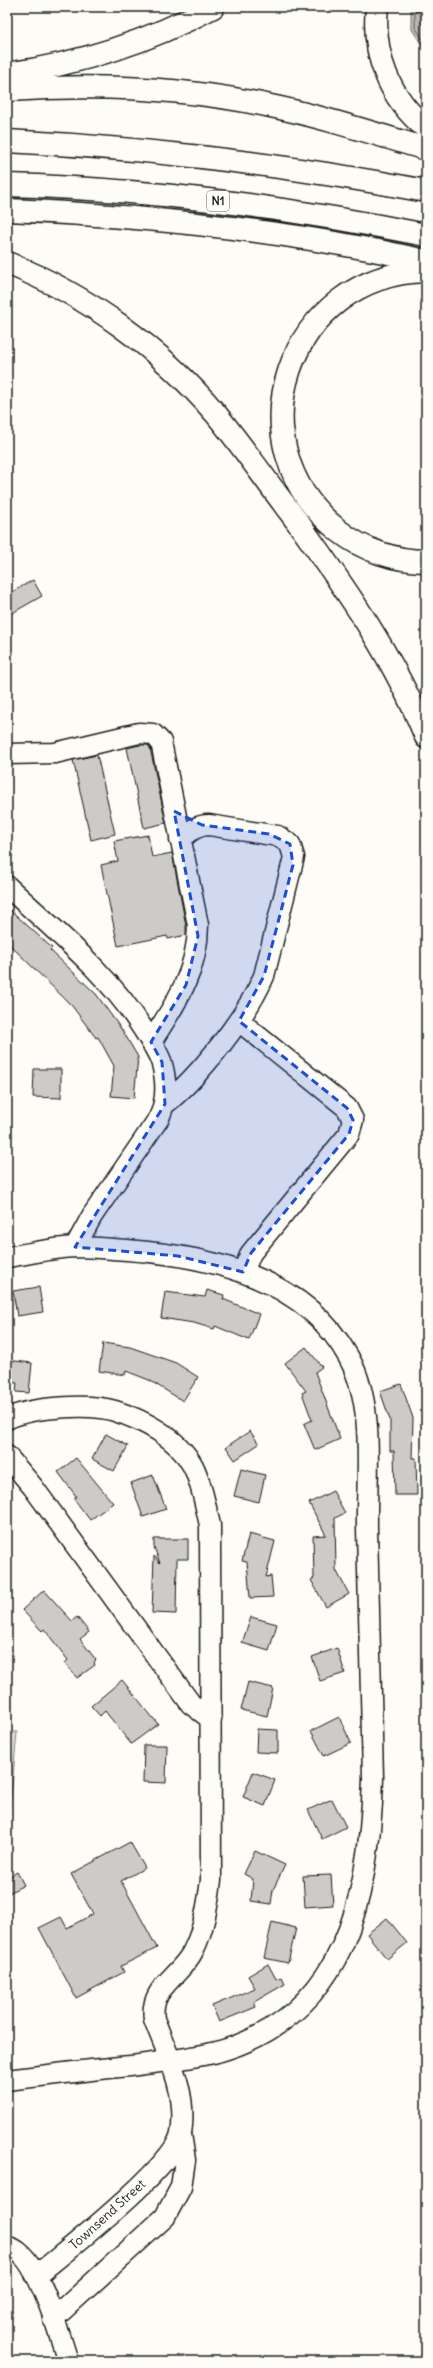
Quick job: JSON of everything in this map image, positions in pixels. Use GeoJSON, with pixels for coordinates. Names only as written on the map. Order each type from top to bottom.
{"type":"FeatureCollection","features":[{"type":"Feature","properties":{"kind":"highway"},"geometry":{"type":"LineString","coordinates":[[7,74],[48,67],[94,56],[143,38],[213,7]]}},
{"type":"Feature","properties":{"kind":"highway"},"geometry":{"type":"LineString","coordinates":[[377,7],[377,40],[389,83],[401,103],[426,128]]}},
{"type":"Feature","properties":{"kind":"highway"},"geometry":{"type":"LineString","coordinates":[[7,90],[112,87],[192,93],[293,111],[426,149]]}},
{"type":"Feature","properties":{"kind":"highway"},"geometry":{"type":"LineString","coordinates":[[7,141],[93,146],[213,157],[333,174],[426,191]]}},
{"type":"Feature","properties":{"kind":"highway","name":"N1"},"geometry":{"type":"LineString","coordinates":[[7,185],[110,191],[229,203],[303,213],[426,235]]}},
{"type":"Feature","properties":{"kind":"highway"},"geometry":{"type":"LineString","coordinates":[[7,210],[123,217],[226,227],[358,247],[426,261]]}},
{"type":"Feature","properties":{"kind":"highway"},"geometry":{"type":"LineString","coordinates":[[7,263],[54,285],[113,321],[167,364],[214,412],[354,601],[394,668],[426,737]]}},
{"type":"Feature","properties":{"kind":"highway"},"geometry":{"type":"LineString","coordinates":[[426,271],[390,275],[368,283],[343,297],[325,312],[303,339],[293,359],[284,387],[281,415],[284,444],[292,471],[309,501],[324,519],[347,537],[367,548],[400,559],[426,561]]}},
{"type":"Feature","properties":{"kind":"street"},"geometry":{"type":"LineString","coordinates":[[7,754],[55,753],[139,733],[153,734],[161,742],[198,925],[197,951],[186,985],[151,1042]]}},
{"type":"Feature","properties":{"kind":"street"},"geometry":{"type":"LineString","coordinates":[[165,1104],[181,1091],[239,1021],[251,1004],[264,976],[293,865],[293,850],[290,844],[278,836],[202,825],[174,811]]}},
{"type":"Feature","properties":{"kind":"street"},"geometry":{"type":"LineString","coordinates":[[180,840],[202,825]]}},
{"type":"Feature","properties":{"kind":"street"},"geometry":{"type":"LineString","coordinates":[[7,886],[112,985],[128,1005],[162,1062],[165,1104],[159,1118],[92,1216],[75,1247]]}},
{"type":"Feature","properties":{"kind":"street"},"geometry":{"type":"LineString","coordinates":[[239,1021],[347,1108],[354,1120],[349,1134],[251,1253],[243,1272]]}},
{"type":"Feature","properties":{"kind":"street"},"geometry":{"type":"LineString","coordinates":[[7,1257],[75,1247],[153,1252],[209,1263],[243,1272],[268,1282],[301,1302],[326,1325],[350,1358],[362,1396],[365,1418],[368,1475],[367,1524],[372,1820],[368,1854],[358,1899],[345,1940],[330,1970],[310,1999],[283,2022],[247,2041],[217,2052],[170,2061],[7,2080]]}},
{"type":"Feature","properties":{"kind":"street","name":"Townsend Street"},"geometry":{"type":"LineString","coordinates":[[7,1419],[29,1411],[53,1408],[114,1410],[144,1422],[174,1442],[192,1466],[203,1494],[210,1525],[211,1880],[208,1906],[193,1951],[182,1968],[160,1989],[153,2010],[170,2061],[181,2086],[181,2134],[172,2151],[159,2166],[104,2221],[37,2275]]}},
{"type":"Feature","properties":{"kind":"street"},"geometry":{"type":"LineString","coordinates":[[7,1456],[33,1487],[191,1704],[211,1718]]}},
{"type":"Feature","properties":{"kind":"street"},"geometry":{"type":"LineString","coordinates":[[53,2319],[165,2216],[181,2187],[185,2160],[181,2134]]}},
{"type":"Feature","properties":{"kind":"street"},"geometry":{"type":"LineString","coordinates":[[7,2247],[18,2250],[26,2258],[37,2275],[68,2361]]}},
{"type":"Feature","properties":{"kind":"highlighted area"},"geometry":{"type":"Polygon","coordinates":[[[174,811],[202,825],[269,834],[290,844],[293,865],[264,976],[239,1021],[347,1108],[353,1120],[349,1134],[251,1253],[243,1272],[178,1256],[75,1247],[165,1104],[162,1062],[151,1042],[186,985],[198,936],[174,811]]]}},
{"type":"Feature","properties":{"kind":"shaded area"},"geometry":{"type":"Polygon","coordinates":[[[7,1732],[17,1732],[9,1820],[7,1820],[7,1732]]]}},
{"type":"Feature","properties":{"kind":"water"},"geometry":{"type":"Polygon","coordinates":[[[411,7],[426,7],[426,52],[411,28],[411,7]]]}},
{"type":"Feature","properties":{"kind":"building"},"geometry":{"type":"Polygon","coordinates":[[[33,580],[42,596],[7,616],[7,595],[33,580]]]}},
{"type":"Feature","properties":{"kind":"building"},"geometry":{"type":"Polygon","coordinates":[[[148,745],[150,748],[166,823],[144,828],[127,748],[148,745]]]}},
{"type":"Feature","properties":{"kind":"building"},"geometry":{"type":"Polygon","coordinates":[[[97,755],[115,834],[91,840],[73,760],[97,755]]]}},
{"type":"Feature","properties":{"kind":"building"},"geometry":{"type":"Polygon","coordinates":[[[148,835],[152,857],[172,853],[186,926],[186,935],[168,939],[167,936],[118,946],[101,865],[118,861],[114,841],[148,835]]]}},
{"type":"Feature","properties":{"kind":"building"},"geometry":{"type":"Polygon","coordinates":[[[7,907],[52,948],[50,950],[96,994],[124,1033],[138,1057],[134,1098],[111,1096],[114,1066],[98,1037],[96,1038],[72,1006],[7,942],[7,907]]]}},
{"type":"Feature","properties":{"kind":"building"},"geometry":{"type":"Polygon","coordinates":[[[34,1069],[61,1069],[61,1098],[33,1097],[34,1069]]]}},
{"type":"Feature","properties":{"kind":"building"},"geometry":{"type":"Polygon","coordinates":[[[39,1287],[43,1312],[17,1316],[13,1291],[39,1287]]]}},
{"type":"Feature","properties":{"kind":"building"},"geometry":{"type":"Polygon","coordinates":[[[207,1290],[224,1295],[223,1299],[259,1314],[249,1340],[215,1326],[214,1329],[194,1323],[161,1318],[165,1292],[205,1297],[207,1290]]]}},
{"type":"Feature","properties":{"kind":"building"},"geometry":{"type":"Polygon","coordinates":[[[103,1343],[130,1347],[176,1363],[198,1377],[183,1401],[149,1380],[126,1371],[125,1375],[99,1371],[103,1343]]]}},
{"type":"Feature","properties":{"kind":"building"},"geometry":{"type":"Polygon","coordinates":[[[306,1347],[322,1367],[315,1372],[340,1439],[315,1450],[304,1424],[312,1420],[302,1393],[306,1391],[285,1363],[306,1347]]]}},
{"type":"Feature","properties":{"kind":"building"},"geometry":{"type":"Polygon","coordinates":[[[7,1360],[32,1363],[29,1393],[16,1392],[17,1383],[7,1382],[7,1360]]]}},
{"type":"Feature","properties":{"kind":"building"},"geometry":{"type":"Polygon","coordinates":[[[401,1384],[413,1418],[412,1458],[416,1458],[417,1495],[395,1495],[394,1451],[390,1451],[390,1420],[380,1391],[401,1384]]]}},
{"type":"Feature","properties":{"kind":"building"},"geometry":{"type":"Polygon","coordinates":[[[250,1431],[259,1444],[235,1460],[226,1447],[250,1431]]]}},
{"type":"Feature","properties":{"kind":"building"},"geometry":{"type":"Polygon","coordinates":[[[106,1434],[128,1446],[114,1471],[92,1459],[106,1434]]]}},
{"type":"Feature","properties":{"kind":"building"},"geometry":{"type":"Polygon","coordinates":[[[76,1458],[113,1503],[90,1520],[74,1499],[76,1496],[58,1472],[76,1458]]]}},
{"type":"Feature","properties":{"kind":"building"},"geometry":{"type":"Polygon","coordinates":[[[241,1469],[265,1475],[259,1502],[234,1496],[241,1469]]]}},
{"type":"Feature","properties":{"kind":"building"},"geometry":{"type":"Polygon","coordinates":[[[153,1475],[166,1509],[143,1517],[131,1483],[153,1475]]]}},
{"type":"Feature","properties":{"kind":"building"},"geometry":{"type":"Polygon","coordinates":[[[333,1491],[345,1513],[335,1518],[336,1570],[349,1594],[326,1607],[311,1580],[314,1578],[313,1536],[326,1535],[309,1503],[333,1491]]]}},
{"type":"Feature","properties":{"kind":"building"},"geometry":{"type":"Polygon","coordinates":[[[249,1534],[275,1541],[266,1577],[271,1576],[273,1597],[250,1598],[247,1562],[242,1561],[249,1534]]]}},
{"type":"Feature","properties":{"kind":"building"},"geometry":{"type":"Polygon","coordinates":[[[154,1539],[188,1539],[188,1559],[177,1559],[176,1614],[152,1613],[154,1556],[160,1563],[154,1547],[154,1539]]]}},
{"type":"Feature","properties":{"kind":"building"},"geometry":{"type":"Polygon","coordinates":[[[44,1590],[72,1621],[77,1617],[89,1632],[80,1639],[96,1660],[94,1662],[95,1665],[77,1678],[65,1663],[68,1660],[44,1629],[42,1631],[22,1610],[44,1590]]]}},
{"type":"Feature","properties":{"kind":"building"},"geometry":{"type":"Polygon","coordinates":[[[251,1617],[277,1624],[269,1651],[242,1643],[251,1617]]]}},
{"type":"Feature","properties":{"kind":"building"},"geometry":{"type":"Polygon","coordinates":[[[337,1648],[345,1673],[320,1681],[312,1657],[337,1648]]]}},
{"type":"Feature","properties":{"kind":"building"},"geometry":{"type":"Polygon","coordinates":[[[122,1680],[158,1724],[131,1744],[105,1711],[100,1716],[91,1706],[122,1680]]]}},
{"type":"Feature","properties":{"kind":"building"},"geometry":{"type":"Polygon","coordinates":[[[248,1682],[273,1688],[267,1716],[241,1710],[248,1682]]]}},
{"type":"Feature","properties":{"kind":"building"},"geometry":{"type":"Polygon","coordinates":[[[339,1717],[351,1743],[324,1756],[311,1731],[339,1717]]]}},
{"type":"Feature","properties":{"kind":"building"},"geometry":{"type":"Polygon","coordinates":[[[257,1729],[278,1730],[278,1753],[256,1752],[257,1729]]]}},
{"type":"Feature","properties":{"kind":"building"},"geometry":{"type":"Polygon","coordinates":[[[144,1745],[167,1745],[166,1783],[143,1782],[144,1745]]]}},
{"type":"Feature","properties":{"kind":"building"},"geometry":{"type":"Polygon","coordinates":[[[253,1772],[275,1780],[265,1806],[243,1797],[253,1772]]]}},
{"type":"Feature","properties":{"kind":"building"},"geometry":{"type":"Polygon","coordinates":[[[332,1799],[346,1827],[322,1839],[308,1810],[332,1799]]]}},
{"type":"Feature","properties":{"kind":"building"},"geometry":{"type":"Polygon","coordinates":[[[130,1842],[145,1868],[121,1881],[157,1948],[121,1966],[124,1972],[76,1998],[39,1928],[61,1917],[67,1928],[93,1914],[71,1874],[130,1842]]]}},
{"type":"Feature","properties":{"kind":"building"},"geometry":{"type":"Polygon","coordinates":[[[255,1851],[285,1865],[273,1890],[271,1904],[251,1901],[253,1879],[244,1874],[255,1851]]]}},
{"type":"Feature","properties":{"kind":"building"},"geometry":{"type":"Polygon","coordinates":[[[17,1872],[24,1885],[7,1894],[7,1878],[17,1872]]]}},
{"type":"Feature","properties":{"kind":"building"},"geometry":{"type":"Polygon","coordinates":[[[331,1875],[333,1905],[305,1907],[303,1876],[331,1875]]]}},
{"type":"Feature","properties":{"kind":"building"},"geometry":{"type":"Polygon","coordinates":[[[387,1918],[407,1943],[387,1959],[367,1934],[387,1918]]]}},
{"type":"Feature","properties":{"kind":"building"},"geometry":{"type":"Polygon","coordinates":[[[272,1922],[296,1928],[288,1963],[264,1958],[272,1922]]]}},
{"type":"Feature","properties":{"kind":"building"},"geometry":{"type":"Polygon","coordinates":[[[268,1964],[276,1979],[281,1977],[285,1984],[254,2002],[256,2007],[219,2022],[212,2006],[255,1988],[248,1976],[268,1964]]]}}]}
